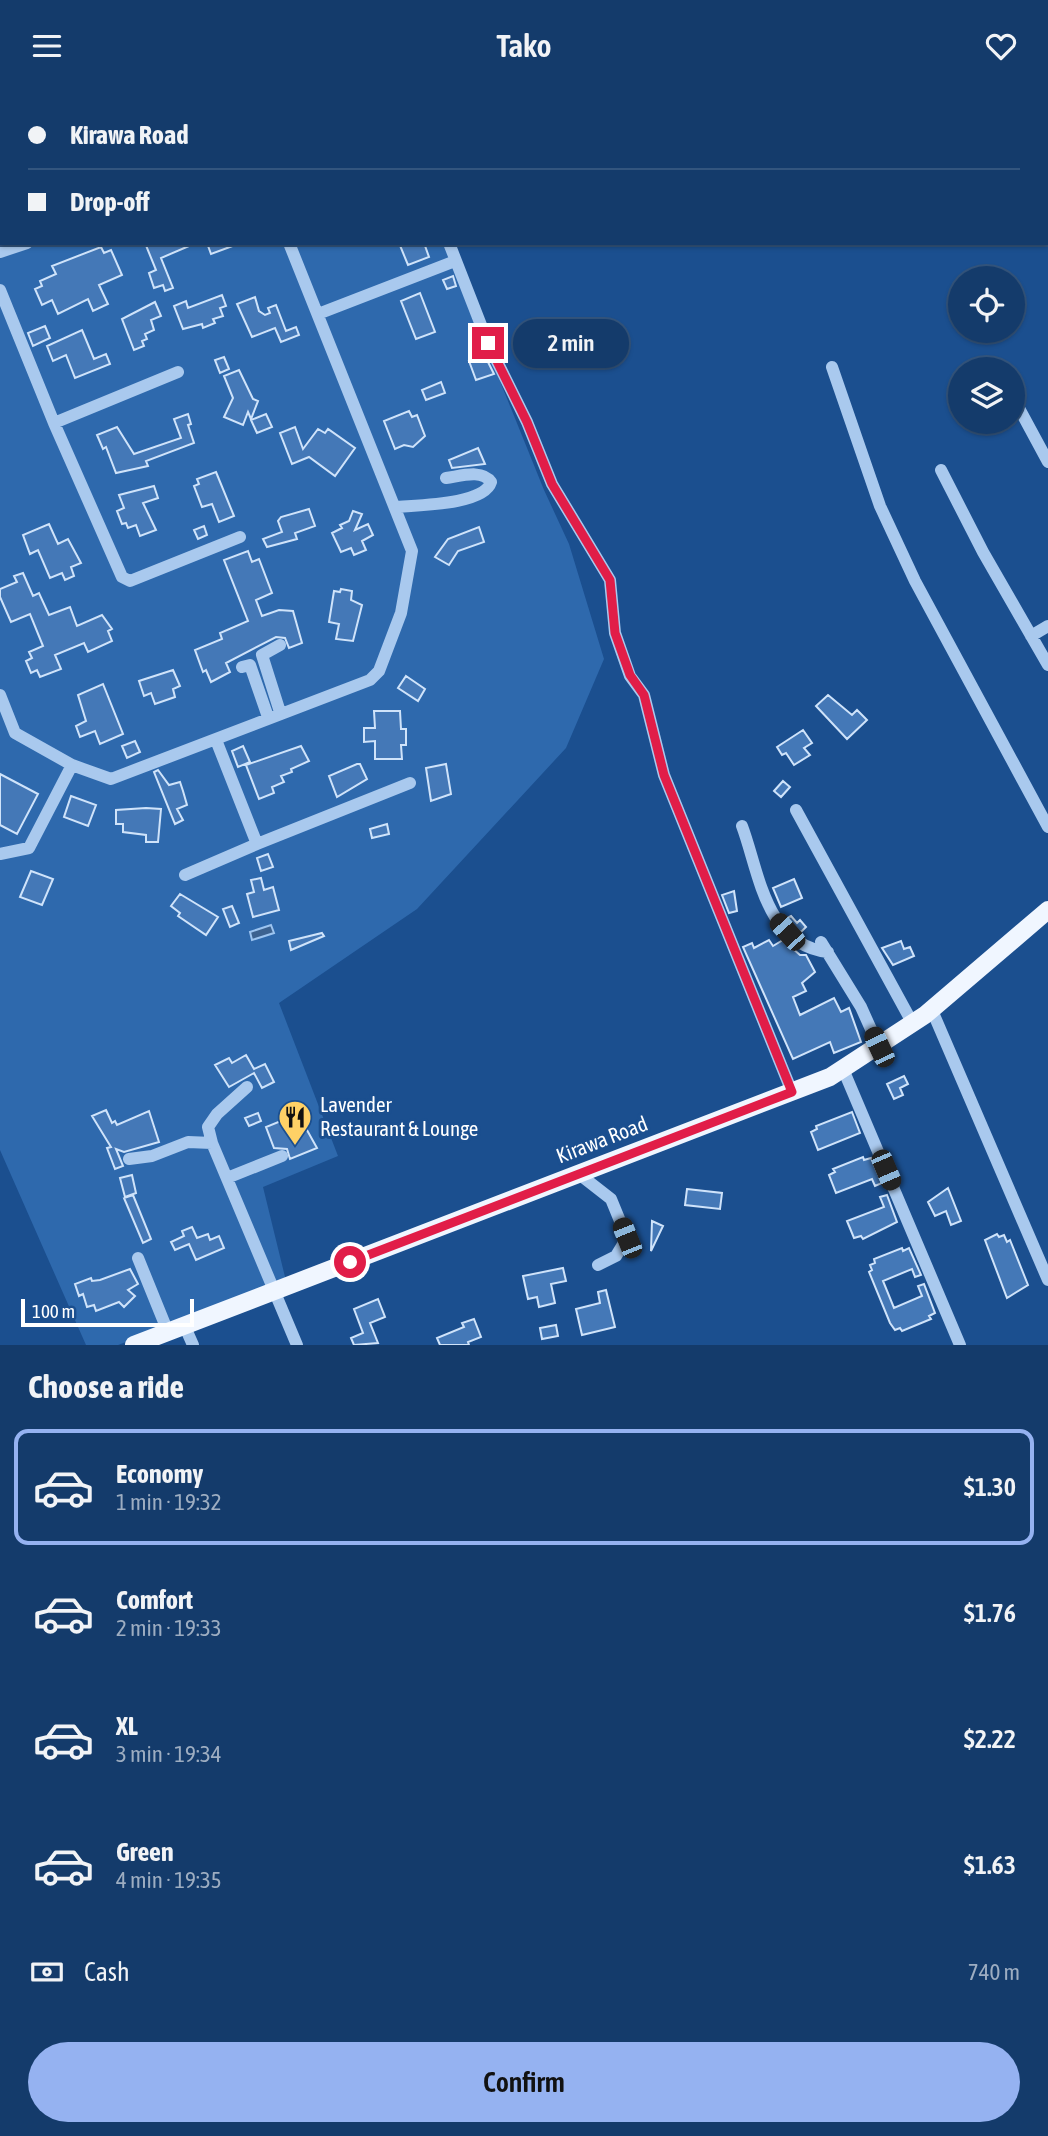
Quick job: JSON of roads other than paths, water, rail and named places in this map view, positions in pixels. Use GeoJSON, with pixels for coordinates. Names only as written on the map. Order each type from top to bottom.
{"type":"FeatureCollection","features":[{"type":"Feature","properties":{"kind":"main road","name":"Kirawa Road"},"geometry":{"type":"LineString","coordinates":[[134,1345],[170,1335],[274,1291],[792,1092],[844,1069],[913,1024],[1046,916]]}},
{"type":"Feature","properties":{"kind":"street"},"geometry":{"type":"LineString","coordinates":[[0,252],[21,245]]}},
{"type":"Feature","properties":{"kind":"street"},"geometry":{"type":"LineString","coordinates":[[0,695],[15,733],[72,765],[117,779],[274,714],[370,680],[379,671],[401,613],[412,551],[290,245]]}},
{"type":"Feature","properties":{"kind":"street"},"geometry":{"type":"LineString","coordinates":[[450,245],[488,343],[527,422],[552,484],[610,580],[615,633],[630,675],[644,695],[664,775],[792,1092]]}},
{"type":"Feature","properties":{"kind":"street"},"geometry":{"type":"LineString","coordinates":[[318,314],[450,263]]}},
{"type":"Feature","properties":{"kind":"street"},"geometry":{"type":"LineString","coordinates":[[0,290],[54,423],[125,580],[240,537]]}},
{"type":"Feature","properties":{"kind":"street"},"geometry":{"type":"LineString","coordinates":[[832,367],[880,506],[915,581],[1048,827]]}},
{"type":"Feature","properties":{"kind":"street"},"geometry":{"type":"LineString","coordinates":[[54,423],[178,372]]}},
{"type":"Feature","properties":{"kind":"street"},"geometry":{"type":"LineString","coordinates":[[1025,419],[1048,462]]}},
{"type":"Feature","properties":{"kind":"street"},"geometry":{"type":"LineString","coordinates":[[940,470],[1048,665]]}},
{"type":"Feature","properties":{"kind":"street"},"geometry":{"type":"LineString","coordinates":[[395,507],[474,498],[486,491],[491,482],[485,475],[479,474],[446,478]]}},
{"type":"Feature","properties":{"kind":"street"},"geometry":{"type":"LineString","coordinates":[[1031,636],[1048,626]]}},
{"type":"Feature","properties":{"kind":"street"},"geometry":{"type":"LineString","coordinates":[[274,714],[262,655],[280,645]]}},
{"type":"Feature","properties":{"kind":"street"},"geometry":{"type":"LineString","coordinates":[[242,667],[250,665],[274,714]]}},
{"type":"Feature","properties":{"kind":"street"},"geometry":{"type":"LineString","coordinates":[[216,740],[257,844]]}},
{"type":"Feature","properties":{"kind":"street"},"geometry":{"type":"LineString","coordinates":[[0,854],[29,848],[72,765]]}},
{"type":"Feature","properties":{"kind":"street"},"geometry":{"type":"LineString","coordinates":[[185,875],[410,783]]}},
{"type":"Feature","properties":{"kind":"street"},"geometry":{"type":"LineString","coordinates":[[796,810],[913,1024]]}},
{"type":"Feature","properties":{"kind":"street"},"geometry":{"type":"LineString","coordinates":[[742,826],[754,856],[751,860],[757,879],[777,921],[802,944],[824,947],[860,1007],[879,1047]]}},
{"type":"Feature","properties":{"kind":"street"},"geometry":{"type":"LineString","coordinates":[[931,1008],[1048,1280]]}},
{"type":"Feature","properties":{"kind":"street"},"geometry":{"type":"LineString","coordinates":[[844,1069],[960,1345]]}},
{"type":"Feature","properties":{"kind":"street"},"geometry":{"type":"LineString","coordinates":[[247,1087],[217,1114],[208,1126],[212,1143],[297,1345]]}},
{"type":"Feature","properties":{"kind":"street"},"geometry":{"type":"LineString","coordinates":[[128,1159],[152,1156],[188,1142],[212,1143]]}},
{"type":"Feature","properties":{"kind":"street"},"geometry":{"type":"LineString","coordinates":[[227,1178],[282,1156]]}},
{"type":"Feature","properties":{"kind":"street"},"geometry":{"type":"LineString","coordinates":[[579,1174],[611,1199],[627,1238],[616,1256],[598,1265]]}},
{"type":"Feature","properties":{"kind":"street"},"geometry":{"type":"LineString","coordinates":[[138,1258],[170,1335],[193,1345]]}},
{"type":"Feature","properties":{"kind":"place","name":"Lavender Restaurant & Lounge"},"geometry":{"type":"Point","coordinates":[295,1147]}}]}
